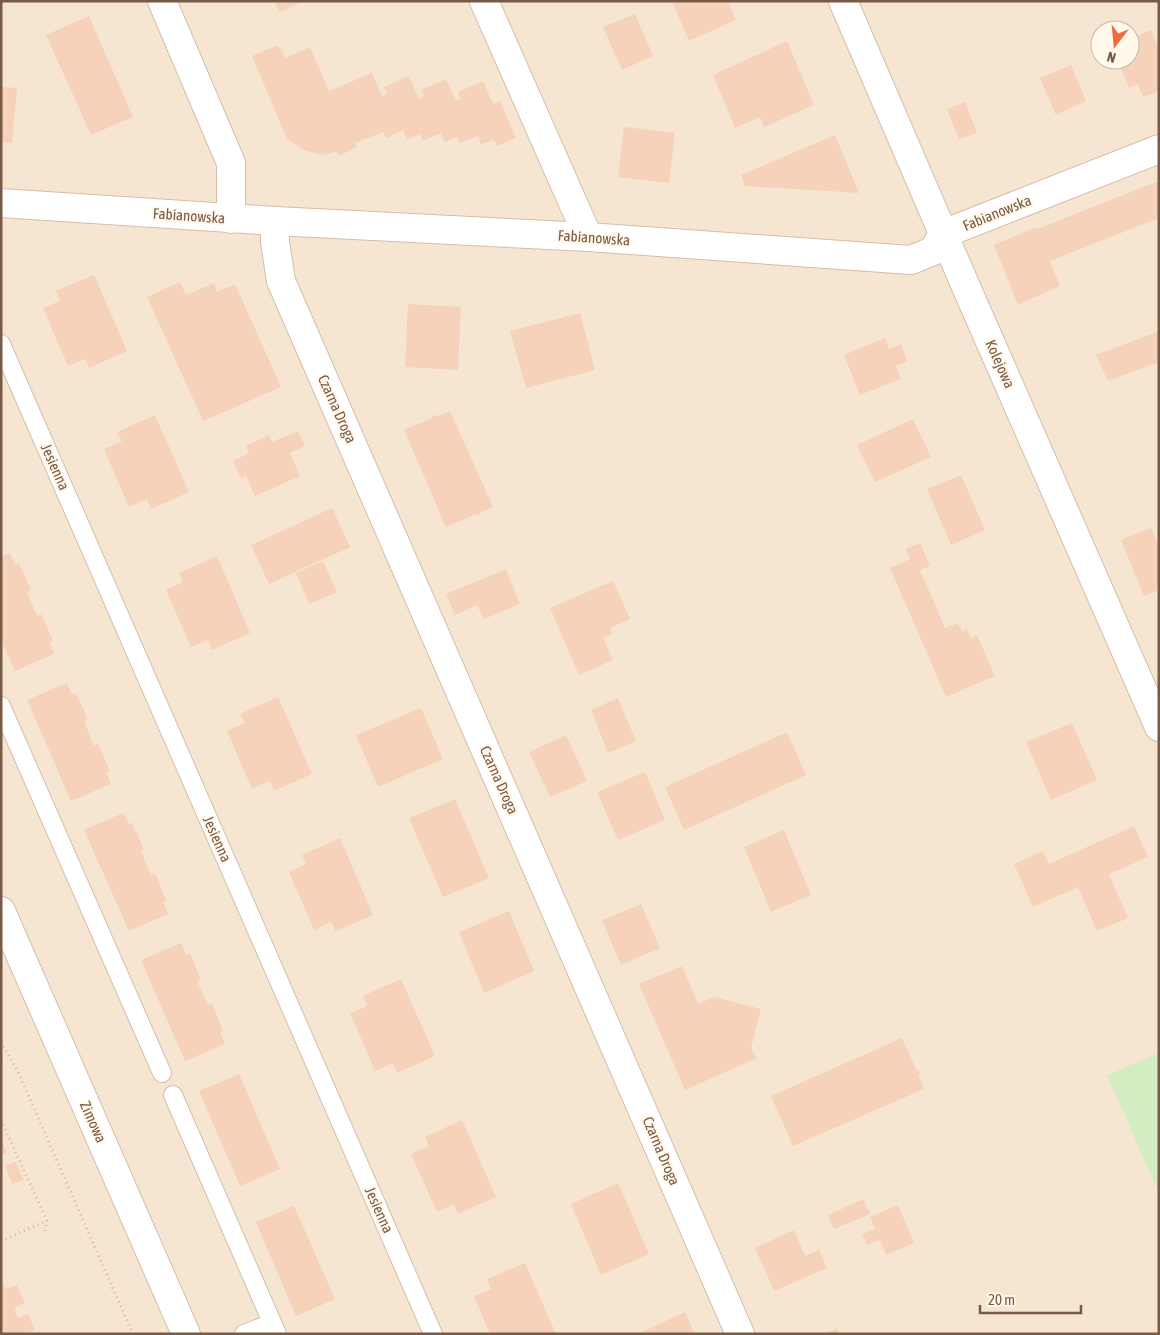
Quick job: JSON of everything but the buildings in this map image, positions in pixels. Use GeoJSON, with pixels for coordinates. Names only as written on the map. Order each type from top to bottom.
{"type":"FeatureCollection","features":[{"type":"Feature","properties":{"kind":"street"},"geometry":{"type":"LineString","coordinates":[[162,1],[230,163],[231,219]]}},
{"type":"Feature","properties":{"kind":"street"},"geometry":{"type":"LineString","coordinates":[[484,1],[588,237]]}},
{"type":"Feature","properties":{"kind":"street","name":"Kolejowa"},"geometry":{"type":"LineString","coordinates":[[843,1],[1159,726]]}},
{"type":"Feature","properties":{"kind":"street","name":"Fabianowska"},"geometry":{"type":"LineString","coordinates":[[1,203],[231,219],[588,237],[912,260],[933,251],[943,234],[1159,149]]}},
{"type":"Feature","properties":{"kind":"street","name":"Czarna Droga"},"geometry":{"type":"LineString","coordinates":[[275,221],[275,242],[281,281],[740,1334]]}},
{"type":"Feature","properties":{"kind":"street","name":"Zimowa"},"geometry":{"type":"LineString","coordinates":[[1,911],[186,1334]]}},
{"type":"Feature","properties":{"kind":"lane","name":"Jesienna"},"geometry":{"type":"LineString","coordinates":[[1,344],[433,1334]]}},
{"type":"Feature","properties":{"kind":"lane"},"geometry":{"type":"LineString","coordinates":[[1,706],[162,1073]]}},
{"type":"Feature","properties":{"kind":"lane"},"geometry":{"type":"LineString","coordinates":[[173,1095],[274,1328],[244,1334]]}},
{"type":"Feature","properties":{"kind":"path"},"geometry":{"type":"LineString","coordinates":[[1,1042],[18,1072],[133,1334]]}},
{"type":"Feature","properties":{"kind":"path"},"geometry":{"type":"LineString","coordinates":[[1,1120],[47,1221],[45,1232]]}},
{"type":"Feature","properties":{"kind":"path"},"geometry":{"type":"LineString","coordinates":[[1,1241],[47,1221]]}},
{"type":"Feature","properties":{"kind":"shaded area"},"geometry":{"type":"Polygon","coordinates":[[[1,1],[1159,1],[1159,1334],[1,1334],[1,1]]]}},
{"type":"Feature","properties":{"kind":"green space"},"geometry":{"type":"Polygon","coordinates":[[[1159,1053],[1159,1193],[1107,1075],[1159,1053]]]}}]}
